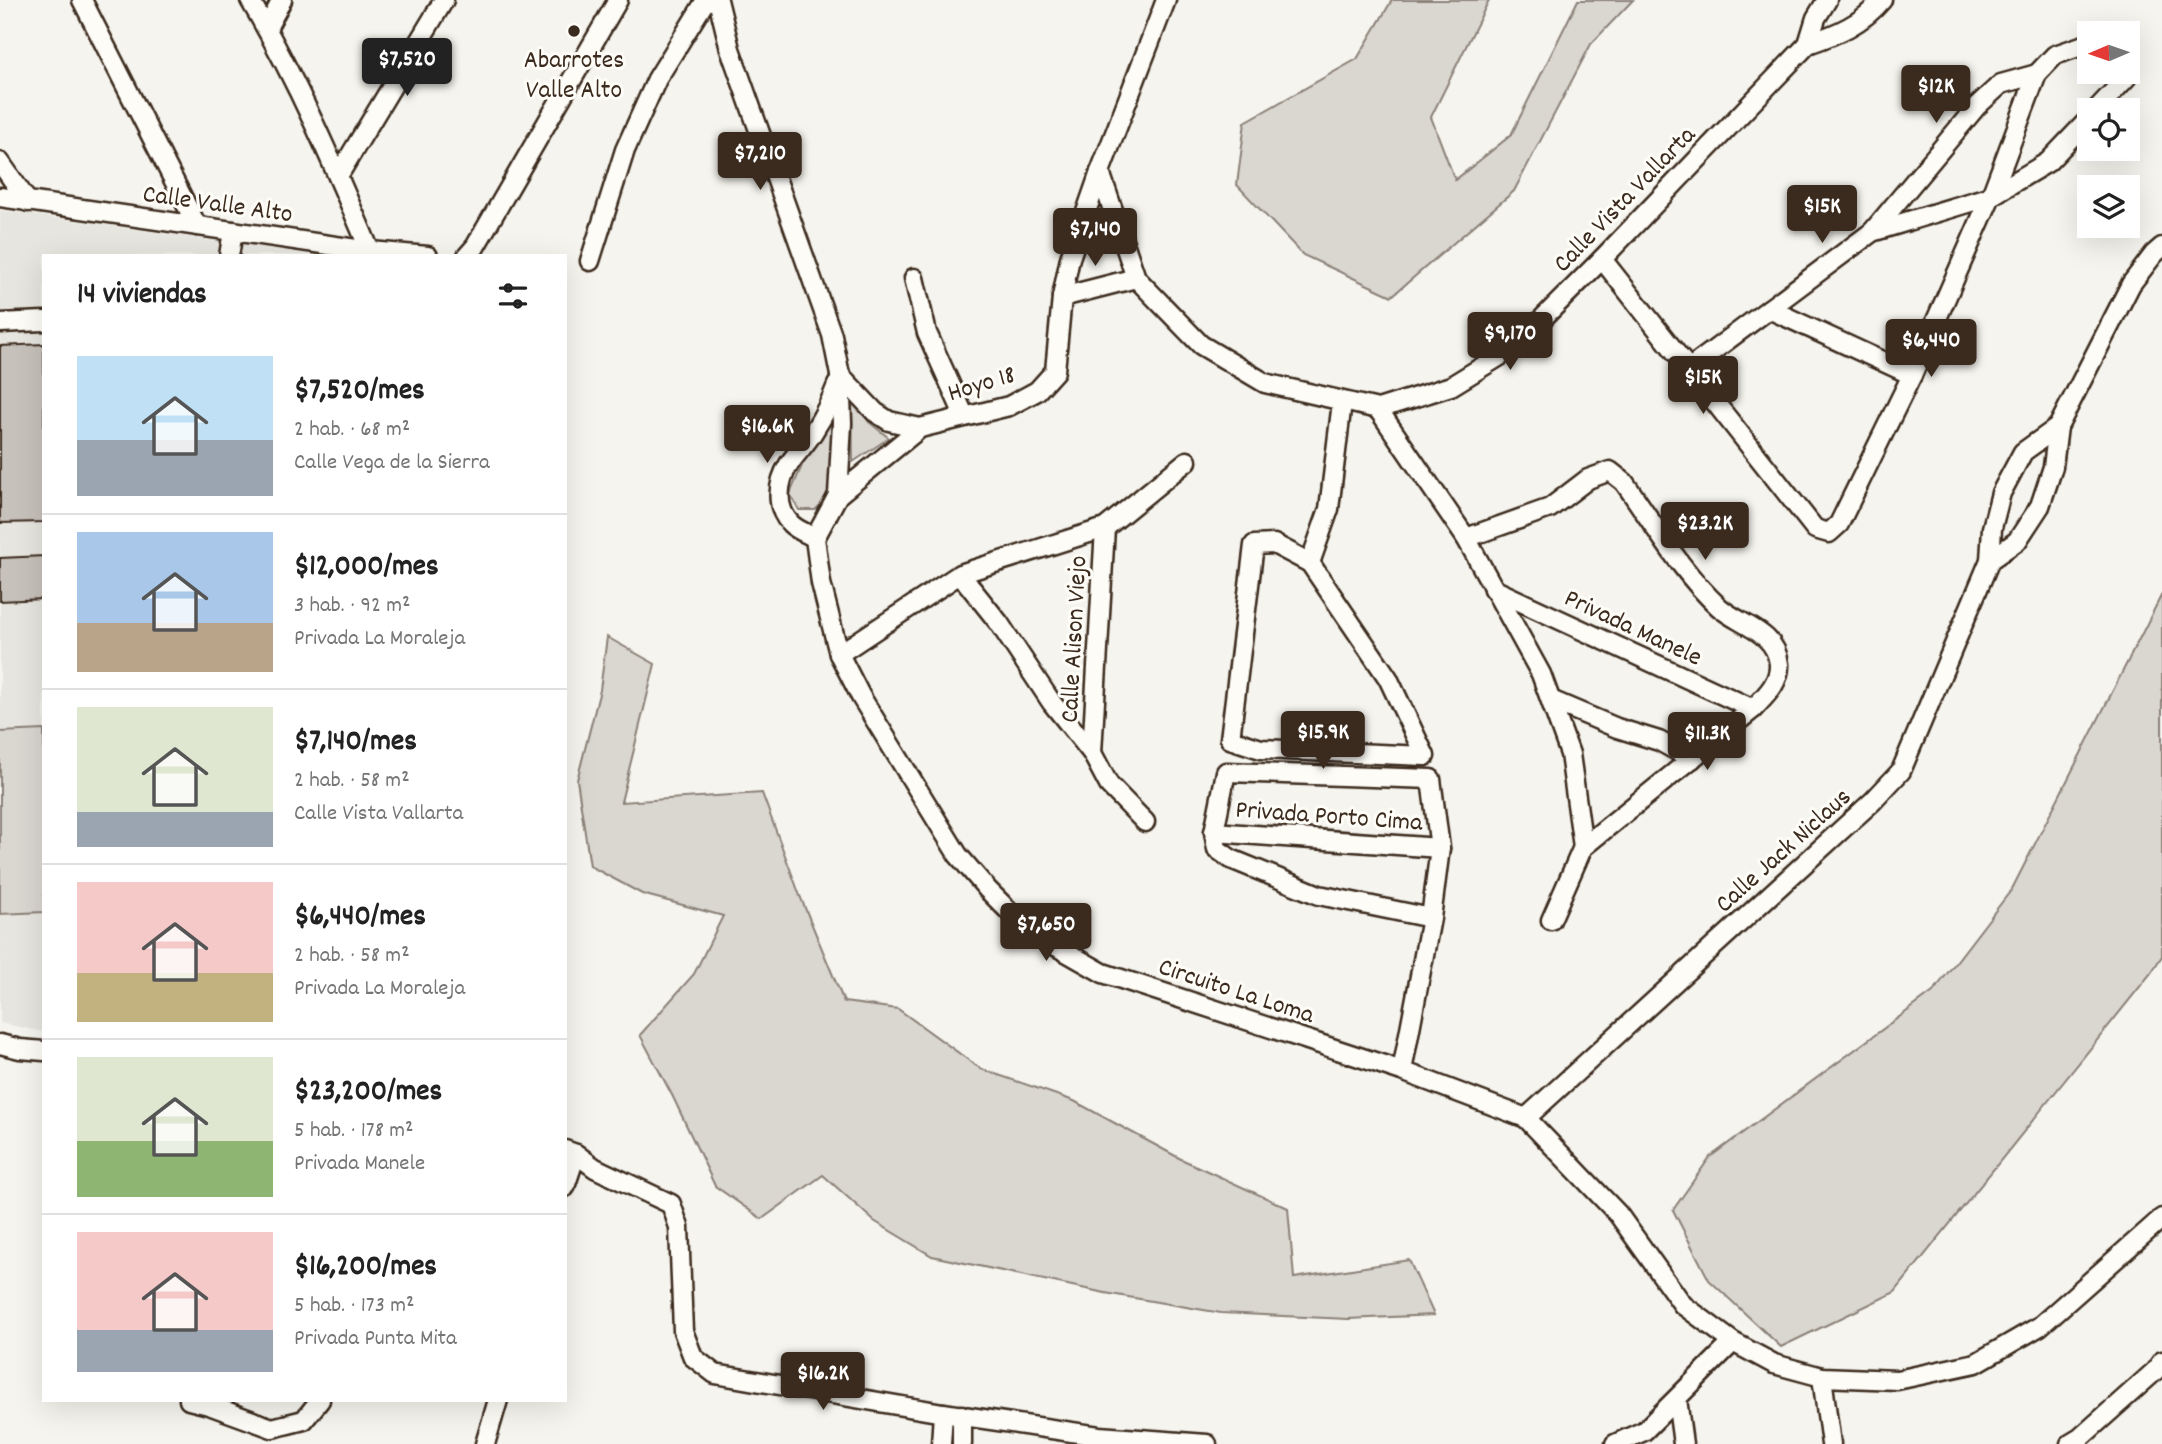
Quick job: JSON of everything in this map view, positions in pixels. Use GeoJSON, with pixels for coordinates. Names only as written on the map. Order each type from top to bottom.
{"type":"FeatureCollection","features":[{"type":"Feature","properties":{"kind":"street"},"geometry":{"type":"LineString","coordinates":[[82,0],[197,226]]}},
{"type":"Feature","properties":{"kind":"street"},"geometry":{"type":"LineString","coordinates":[[250,0],[267,28],[338,176],[370,251]]}},
{"type":"Feature","properties":{"kind":"street"},"geometry":{"type":"LineString","coordinates":[[267,28],[282,0]]}},
{"type":"Feature","properties":{"kind":"street"},"geometry":{"type":"LineString","coordinates":[[338,176],[443,0]]}},
{"type":"Feature","properties":{"kind":"street"},"geometry":{"type":"LineString","coordinates":[[469,254],[618,0]]}},
{"type":"Feature","properties":{"kind":"street"},"geometry":{"type":"LineString","coordinates":[[590,261],[625,150],[657,79],[706,0]]}},
{"type":"Feature","properties":{"kind":"street"},"geometry":{"type":"LineString","coordinates":[[718,0],[730,49],[831,335],[840,375],[842,423],[838,495],[815,538],[793,526],[784,515],[779,502],[781,482],[788,466],[830,404],[840,375]]}},
{"type":"Feature","properties":{"kind":"street","name":"Hoyo 18"},"geometry":{"type":"LineString","coordinates":[[838,495],[920,428],[1009,406],[1037,391],[1055,371],[1062,296],[1070,258],[1166,0]]}},
{"type":"Feature","properties":{"kind":"street","name":"Calle Vista Vallarta"},"geometry":{"type":"LineString","coordinates":[[1100,172],[1136,278],[1201,345],[1265,383],[1378,409],[1451,386],[1513,348],[1808,44],[1816,18],[1827,0]]}},
{"type":"Feature","properties":{"kind":"street","name":"Calle Vista Vallarta"},"geometry":{"type":"LineString","coordinates":[[1808,44],[1840,33],[1871,12],[1882,0]]}},
{"type":"Feature","properties":{"kind":"street"},"geometry":{"type":"LineString","coordinates":[[1602,259],[1815,529],[1829,533],[1839,524],[1912,375],[1991,196],[2037,75],[2055,55],[2077,47]]}},
{"type":"Feature","properties":{"kind":"street"},"geometry":{"type":"LineString","coordinates":[[1690,368],[1872,232],[1977,106],[2001,84],[2037,75]]}},
{"type":"Feature","properties":{"kind":"street"},"geometry":{"type":"LineString","coordinates":[[2108,98],[2121,84]]}},
{"type":"Feature","properties":{"kind":"street"},"geometry":{"type":"LineString","coordinates":[[1872,232],[1991,196],[2048,162],[2077,132]]}},
{"type":"Feature","properties":{"kind":"street"},"geometry":{"type":"LineString","coordinates":[[0,162],[28,201]]}},
{"type":"Feature","properties":{"kind":"street","name":"Calle Valle Alto"},"geometry":{"type":"LineString","coordinates":[[0,197],[405,254]]}},
{"type":"Feature","properties":{"kind":"street"},"geometry":{"type":"LineString","coordinates":[[229,254],[233,231]]}},
{"type":"Feature","properties":{"kind":"street","name":"Calle Jack Niclaus"},"geometry":{"type":"LineString","coordinates":[[1990,560],[2017,541],[2040,506],[2053,467],[2058,427],[2131,284],[2162,247]]}},
{"type":"Feature","properties":{"kind":"street"},"geometry":{"type":"LineString","coordinates":[[914,278],[927,333],[964,415]]}},
{"type":"Feature","properties":{"kind":"street"},"geometry":{"type":"LineString","coordinates":[[1062,296],[1136,278]]}},
{"type":"Feature","properties":{"kind":"street"},"geometry":{"type":"LineString","coordinates":[[1769,309],[1912,375]]}},
{"type":"Feature","properties":{"kind":"street"},"geometry":{"type":"LineString","coordinates":[[0,323],[42,321]]}},
{"type":"Feature","properties":{"kind":"street","name":"Hoyo 18"},"geometry":{"type":"LineString","coordinates":[[840,375],[864,402],[889,421],[920,428]]}},
{"type":"Feature","properties":{"kind":"street"},"geometry":{"type":"LineString","coordinates":[[1310,563],[1329,509],[1342,402]]}},
{"type":"Feature","properties":{"kind":"street"},"geometry":{"type":"LineString","coordinates":[[1378,409],[1466,538],[1541,674],[1570,754],[1583,847]]}},
{"type":"Feature","properties":{"kind":"street","name":"Calle Jack Niclaus"},"geometry":{"type":"LineString","coordinates":[[1526,1118],[1873,802],[1901,771],[1990,560],[1992,528],[2001,493],[2023,452],[2058,427]]}},
{"type":"Feature","properties":{"kind":"street","name":"Calle Alison Viejo"},"geometry":{"type":"LineString","coordinates":[[839,654],[960,574],[1105,528],[1187,461]]}},
{"type":"Feature","properties":{"kind":"street","name":"Privada Manele"},"geometry":{"type":"LineString","coordinates":[[1466,538],[1550,508],[1587,479],[1610,471],[1624,482],[1698,585],[1721,609],[1768,638],[1779,663],[1775,685],[1754,709],[1583,847],[1551,920]]}},
{"type":"Feature","properties":{"kind":"street","name":"Calle Alison Viejo"},"geometry":{"type":"LineString","coordinates":[[1092,753],[1105,528]]}},
{"type":"Feature","properties":{"kind":"street","name":"Circuito La Loma"},"geometry":{"type":"LineString","coordinates":[[815,538],[821,583],[839,654],[861,697],[958,855],[1015,917],[1045,940],[1103,973],[1402,1071],[1526,1118],[1618,1214],[1683,1305],[1733,1342],[1774,1364],[1822,1377],[1897,1380],[1976,1363],[2040,1326],[2162,1218]]}},
{"type":"Feature","properties":{"kind":"street"},"geometry":{"type":"LineString","coordinates":[[1274,544],[1310,563],[1388,678],[1425,756],[1261,749],[1230,739],[1254,545],[1274,544]]}},
{"type":"Feature","properties":{"kind":"street","name":"Calle Alison Viejo"},"geometry":{"type":"LineString","coordinates":[[960,574],[999,623],[1052,703],[1092,753],[1110,785],[1145,822]]}},
{"type":"Feature","properties":{"kind":"street","name":"Privada Manele"},"geometry":{"type":"LineString","coordinates":[[1493,589],[1754,709]]}},
{"type":"Feature","properties":{"kind":"street"},"geometry":{"type":"LineString","coordinates":[[1551,700],[1617,728],[1660,741],[1692,759]]}},
{"type":"Feature","properties":{"kind":"street","name":"Privada Porto Cima"},"geometry":{"type":"LineString","coordinates":[[1402,1071],[1431,918],[1440,848],[1431,779],[1226,772],[1214,832],[1217,849],[1231,859],[1319,895],[1431,918]]}},
{"type":"Feature","properties":{"kind":"street","name":"Privada Porto Cima"},"geometry":{"type":"LineString","coordinates":[[1214,832],[1440,848]]}},
{"type":"Feature","properties":{"kind":"street"},"geometry":{"type":"LineString","coordinates":[[0,1044],[42,1051]]}},
{"type":"Feature","properties":{"kind":"street"},"geometry":{"type":"LineString","coordinates":[[568,1167],[595,1168],[671,1204],[680,1227],[682,1331],[693,1357],[715,1374],[1098,1436],[1207,1444]]}},
{"type":"Feature","properties":{"kind":"street"},"geometry":{"type":"LineString","coordinates":[[1615,1444],[1644,1431],[1733,1342]]}},
{"type":"Feature","properties":{"kind":"street"},"geometry":{"type":"LineString","coordinates":[[2070,1444],[2136,1388],[2162,1361]]}},
{"type":"Feature","properties":{"kind":"street"},"geometry":{"type":"LineString","coordinates":[[1822,1377],[1831,1444]]}},
{"type":"Feature","properties":{"kind":"street"},"geometry":{"type":"LineString","coordinates":[[1677,1399],[1684,1444]]}},
{"type":"Feature","properties":{"kind":"street"},"geometry":{"type":"LineString","coordinates":[[194,1402],[272,1428],[304,1420],[318,1402]]}},
{"type":"Feature","properties":{"kind":"street"},"geometry":{"type":"LineString","coordinates":[[485,1444],[497,1402]]}},
{"type":"Feature","properties":{"kind":"street"},"geometry":{"type":"LineString","coordinates":[[941,1444],[943,1413]]}},
{"type":"Feature","properties":{"kind":"street"},"geometry":{"type":"LineString","coordinates":[[962,1415],[962,1444]]}},
{"type":"Feature","properties":{"kind":"shaded area"},"geometry":{"type":"Polygon","coordinates":[[[1392,0],[1489,0],[1431,117],[1455,180],[1511,135],[1578,0],[1633,0],[1591,44],[1514,191],[1392,296],[1303,255],[1237,185],[1245,122],[1357,59],[1392,0]]]}},
{"type":"Feature","properties":{"kind":"shaded area"},"geometry":{"type":"Polygon","coordinates":[[[0,210],[308,254],[42,254],[42,1032],[0,1023],[0,210]]]}},
{"type":"Feature","properties":{"kind":"shaded area"},"geometry":{"type":"Polygon","coordinates":[[[852,397],[869,422],[889,438],[853,462],[852,397]]]}},
{"type":"Feature","properties":{"kind":"shaded area"},"geometry":{"type":"Polygon","coordinates":[[[836,411],[836,451],[830,490],[815,510],[799,510],[790,494],[803,463],[836,411]]]}},
{"type":"Feature","properties":{"kind":"shaded area"},"geometry":{"type":"Polygon","coordinates":[[[2162,594],[2162,956],[1895,1292],[1781,1347],[1709,1280],[1673,1210],[1710,1157],[1933,992],[2012,889],[2162,594]]]}},
{"type":"Feature","properties":{"kind":"shaded area"},"geometry":{"type":"Polygon","coordinates":[[[607,637],[655,664],[621,802],[762,793],[800,896],[844,1002],[898,1009],[981,1069],[1074,1101],[1181,1159],[1288,1208],[1294,1278],[1409,1260],[1434,1315],[1348,1319],[1221,1313],[1105,1293],[932,1256],[874,1221],[823,1175],[762,1219],[715,1186],[640,1035],[694,974],[723,916],[642,894],[590,866],[577,780],[600,690],[607,637]]]}},
{"type":"Feature","properties":{"kind":"shaded area"},"geometry":{"type":"Polygon","coordinates":[[[42,730],[42,912],[0,914],[0,732],[42,730]]]}},
{"type":"Feature","properties":{"kind":"building"},"geometry":{"type":"Polygon","coordinates":[[[42,344],[42,522],[0,523],[0,346],[42,344]]]}},
{"type":"Feature","properties":{"kind":"building"},"geometry":{"type":"Polygon","coordinates":[[[42,556],[42,599],[0,601],[0,558],[42,556]]]}},
{"type":"Feature","properties":{"kind":"place","name":"Abarrotes Valle Alto"},"geometry":{"type":"Point","coordinates":[574,31]}}]}
